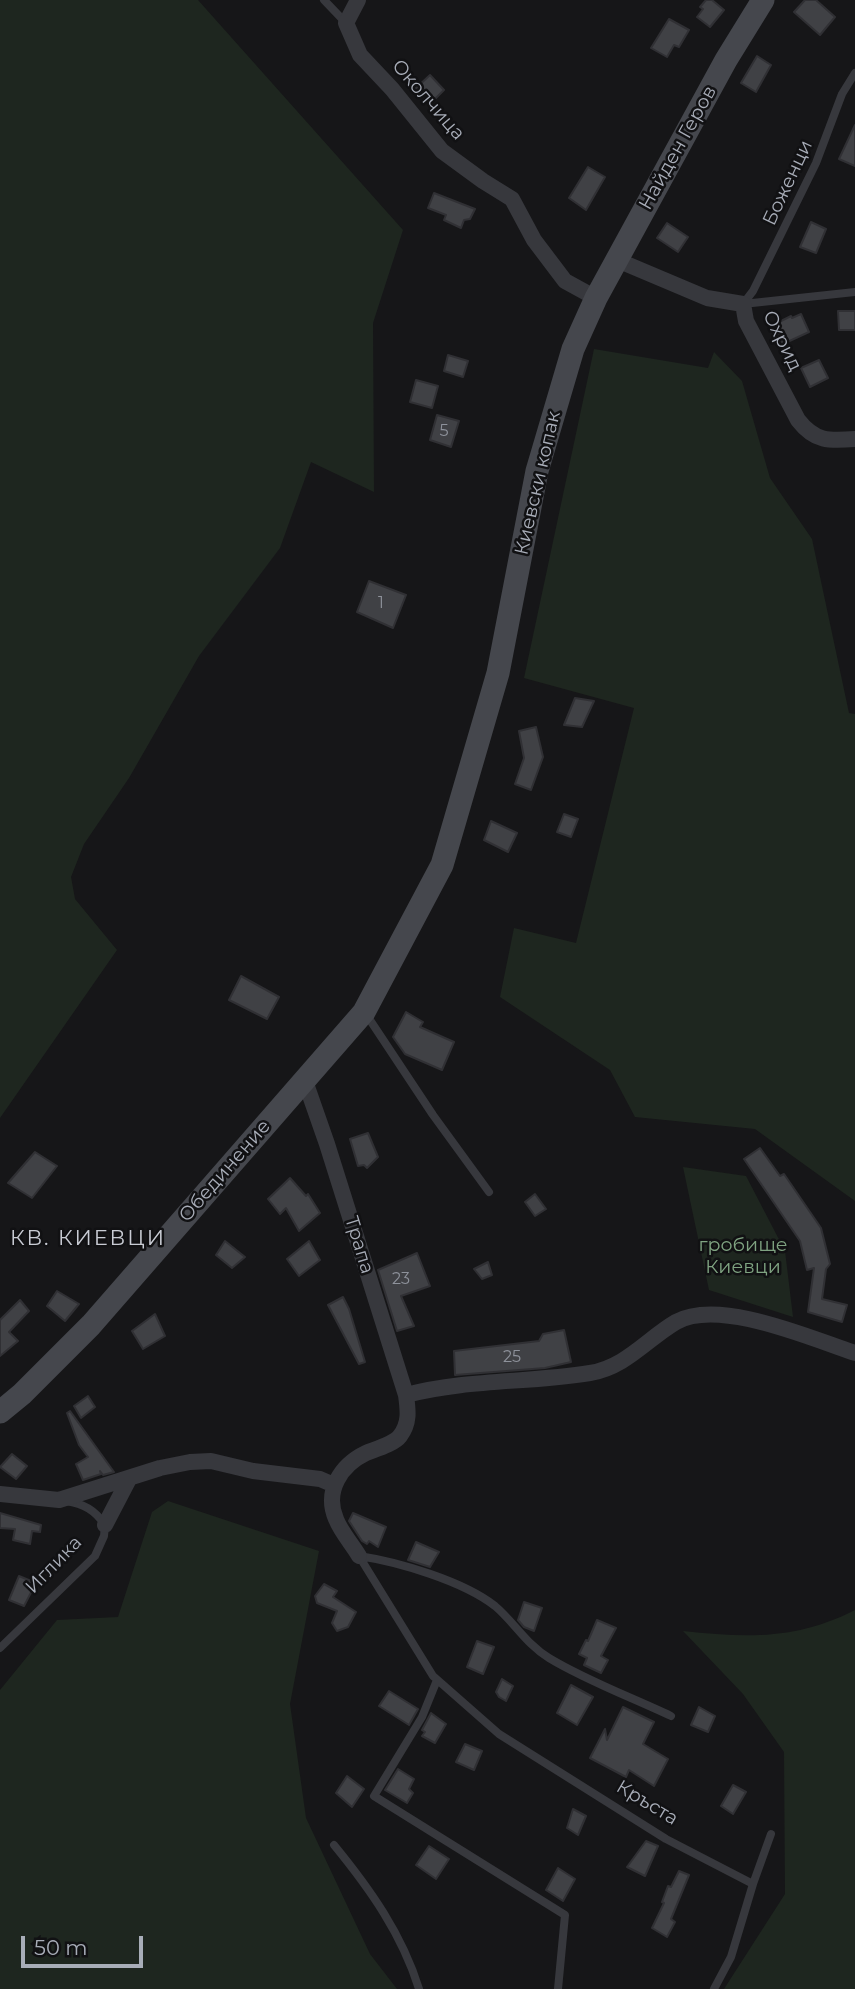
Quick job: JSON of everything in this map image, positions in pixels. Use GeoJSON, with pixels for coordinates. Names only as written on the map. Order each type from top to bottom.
{"type":"FeatureCollection","features":[{"type":"Feature","properties":{"kind":"street"},"geometry":{"type":"LineString","coordinates":[[346,23],[358,0]]}},
{"type":"Feature","properties":{"kind":"street","name":"Найден Геров"},"geometry":{"type":"LineString","coordinates":[[596,298],[726,61],[763,0]]}},
{"type":"Feature","properties":{"kind":"street","name":"Околчица"},"geometry":{"type":"LineString","coordinates":[[346,23],[360,55],[392,89],[442,151],[512,199],[534,240],[565,281],[596,298]]}},
{"type":"Feature","properties":{"kind":"street","name":"Охрид"},"geometry":{"type":"LineString","coordinates":[[617,260],[707,298],[743,304],[746,321],[808,433],[820,438],[855,439]]}},
{"type":"Feature","properties":{"kind":"street","name":"Киевски копак"},"geometry":{"type":"LineString","coordinates":[[364,1012],[442,865],[498,673],[537,471],[573,349],[596,298]]}},
{"type":"Feature","properties":{"kind":"street"},"geometry":{"type":"LineString","coordinates":[[305,1081],[364,1012]]}},
{"type":"Feature","properties":{"kind":"street","name":"Трапа"},"geometry":{"type":"LineString","coordinates":[[305,1081],[406,1395]]}},
{"type":"Feature","properties":{"kind":"street","name":"Обединение"},"geometry":{"type":"LineString","coordinates":[[0,1412],[22,1394],[91,1325],[305,1081]]}},
{"type":"Feature","properties":{"kind":"street"},"geometry":{"type":"LineString","coordinates":[[0,1494],[60,1500],[160,1468],[211,1461],[253,1471],[320,1479],[334,1485],[343,1469],[356,1458],[399,1438],[409,1417],[406,1395],[438,1387],[593,1373],[623,1361],[674,1323],[685,1318],[713,1313],[749,1319],[855,1353]]}},
{"type":"Feature","properties":{"kind":"street"},"geometry":{"type":"LineString","coordinates":[[105,1525],[129,1479]]}},
{"type":"Feature","properties":{"kind":"street","name":"Кръста"},"geometry":{"type":"LineString","coordinates":[[334,1485],[332,1505],[337,1521],[359,1556]]}},
{"type":"Feature","properties":{"kind":"lane"},"geometry":{"type":"LineString","coordinates":[[324,0],[346,23]]}},
{"type":"Feature","properties":{"kind":"lane","name":"Боженци"},"geometry":{"type":"LineString","coordinates":[[743,304],[754,291],[816,163],[842,94],[855,73]]}},
{"type":"Feature","properties":{"kind":"lane"},"geometry":{"type":"LineString","coordinates":[[743,304],[855,292]]}},
{"type":"Feature","properties":{"kind":"lane"},"geometry":{"type":"LineString","coordinates":[[364,1012],[489,1192]]}},
{"type":"Feature","properties":{"kind":"lane"},"geometry":{"type":"LineString","coordinates":[[60,1500],[93,1510],[105,1525]]}},
{"type":"Feature","properties":{"kind":"lane","name":"Иглика"},"geometry":{"type":"LineString","coordinates":[[0,1648],[95,1556],[104,1536],[105,1525]]}},
{"type":"Feature","properties":{"kind":"lane"},"geometry":{"type":"LineString","coordinates":[[359,1556],[389,1560],[445,1580],[471,1593],[494,1606],[528,1642],[547,1657],[671,1716]]}},
{"type":"Feature","properties":{"kind":"lane","name":"Кръста"},"geometry":{"type":"LineString","coordinates":[[359,1556],[436,1680],[499,1734],[522,1751],[666,1839],[753,1884]]}},
{"type":"Feature","properties":{"kind":"lane"},"geometry":{"type":"LineString","coordinates":[[436,1680],[422,1717],[374,1796],[565,1915],[558,1989]]}},
{"type":"Feature","properties":{"kind":"lane"},"geometry":{"type":"LineString","coordinates":[[714,1989],[731,1958],[771,1834]]}},
{"type":"Feature","properties":{"kind":"lane"},"geometry":{"type":"LineString","coordinates":[[334,1845],[386,1913],[419,1989]]}},
{"type":"Feature","properties":{"kind":"green space"},"geometry":{"type":"Polygon","coordinates":[[[0,0],[198,0],[403,230],[373,323],[374,492],[311,462],[280,548],[199,656],[129,778],[84,844],[71,877],[75,899],[117,950],[0,1118],[0,0]]]}},
{"type":"Feature","properties":{"kind":"green space"},"geometry":{"type":"Polygon","coordinates":[[[594,349],[708,368],[714,352],[742,381],[770,478],[812,539],[849,713],[855,714],[855,1201],[755,1129],[635,1117],[610,1070],[500,997],[514,928],[576,943],[634,708],[524,678],[594,349]]]}},
{"type":"Feature","properties":{"kind":"green space","name":"гробище Киевци"},"geometry":{"type":"Polygon","coordinates":[[[683,1167],[746,1176],[785,1251],[793,1317],[709,1290],[683,1167]]]}},
{"type":"Feature","properties":{"kind":"green space"},"geometry":{"type":"Polygon","coordinates":[[[168,1501],[319,1551],[290,1704],[306,1818],[370,1954],[397,1989],[0,1989],[0,1690],[57,1620],[118,1617],[152,1512],[168,1501]]]}},
{"type":"Feature","properties":{"kind":"green space"},"geometry":{"type":"Polygon","coordinates":[[[855,1610],[855,1989],[724,1989],[785,1894],[784,1752],[743,1694],[683,1631],[729,1635],[792,1632],[833,1620],[855,1610]]]}},
{"type":"Feature","properties":{"kind":"building"},"geometry":{"type":"Polygon","coordinates":[[[706,0],[712,0],[724,10],[710,27],[697,17],[706,0]]]}},
{"type":"Feature","properties":{"kind":"building"},"geometry":{"type":"Polygon","coordinates":[[[805,0],[816,0],[835,17],[820,35],[794,12],[805,0]]]}},
{"type":"Feature","properties":{"kind":"building"},"geometry":{"type":"Polygon","coordinates":[[[669,19],[689,30],[679,47],[674,45],[667,57],[651,48],[669,19]]]}},
{"type":"Feature","properties":{"kind":"building"},"geometry":{"type":"Polygon","coordinates":[[[757,56],[771,65],[756,92],[741,83],[757,56]]]}},
{"type":"Feature","properties":{"kind":"building"},"geometry":{"type":"Polygon","coordinates":[[[430,75],[444,90],[430,104],[416,88],[430,75]]]}},
{"type":"Feature","properties":{"kind":"building"},"geometry":{"type":"Polygon","coordinates":[[[855,125],[855,166],[839,159],[855,125]]]}},
{"type":"Feature","properties":{"kind":"building"},"geometry":{"type":"Polygon","coordinates":[[[588,167],[605,177],[586,210],[569,198],[588,167]]]}},
{"type":"Feature","properties":{"kind":"building"},"geometry":{"type":"Polygon","coordinates":[[[434,193],[475,209],[470,219],[464,220],[461,228],[444,220],[446,215],[428,208],[434,193]]]}},
{"type":"Feature","properties":{"kind":"building"},"geometry":{"type":"Polygon","coordinates":[[[811,222],[826,229],[816,253],[800,247],[811,222]]]}},
{"type":"Feature","properties":{"kind":"building"},"geometry":{"type":"Polygon","coordinates":[[[667,223],[688,237],[678,252],[657,238],[667,223]]]}},
{"type":"Feature","properties":{"kind":"building"},"geometry":{"type":"Polygon","coordinates":[[[838,311],[855,311],[855,330],[839,330],[838,311]]]}},
{"type":"Feature","properties":{"kind":"building"},"geometry":{"type":"Polygon","coordinates":[[[801,314],[809,332],[783,344],[773,325],[801,314]]]}},
{"type":"Feature","properties":{"kind":"building"},"geometry":{"type":"Polygon","coordinates":[[[448,355],[468,361],[463,377],[444,371],[448,355]]]}},
{"type":"Feature","properties":{"kind":"building"},"geometry":{"type":"Polygon","coordinates":[[[819,360],[828,378],[810,387],[801,368],[819,360]]]}},
{"type":"Feature","properties":{"kind":"building"},"geometry":{"type":"Polygon","coordinates":[[[416,380],[438,386],[432,408],[410,402],[416,380]]]}},
{"type":"Feature","properties":{"kind":"building"},"geometry":{"type":"Polygon","coordinates":[[[437,415],[459,421],[451,447],[430,440],[437,415]]]}},
{"type":"Feature","properties":{"kind":"building"},"geometry":{"type":"Polygon","coordinates":[[[369,581],[406,595],[393,628],[357,612],[369,581]]]}},
{"type":"Feature","properties":{"kind":"building"},"geometry":{"type":"Polygon","coordinates":[[[575,698],[594,701],[582,727],[564,725],[575,698]]]}},
{"type":"Feature","properties":{"kind":"building"},"geometry":{"type":"Polygon","coordinates":[[[536,727],[543,757],[531,790],[515,784],[524,758],[519,731],[536,727]]]}},
{"type":"Feature","properties":{"kind":"building"},"geometry":{"type":"Polygon","coordinates":[[[564,814],[578,819],[571,837],[557,832],[564,814]]]}},
{"type":"Feature","properties":{"kind":"building"},"geometry":{"type":"Polygon","coordinates":[[[491,821],[517,833],[508,852],[484,840],[491,821]]]}},
{"type":"Feature","properties":{"kind":"building"},"geometry":{"type":"Polygon","coordinates":[[[241,976],[279,997],[267,1019],[229,1000],[241,976]]]}},
{"type":"Feature","properties":{"kind":"building"},"geometry":{"type":"Polygon","coordinates":[[[406,1012],[423,1022],[420,1027],[454,1042],[442,1070],[405,1054],[393,1037],[406,1012]]]}},
{"type":"Feature","properties":{"kind":"building"},"geometry":{"type":"Polygon","coordinates":[[[368,1133],[378,1157],[367,1168],[364,1165],[358,1166],[350,1139],[368,1133]]]}},
{"type":"Feature","properties":{"kind":"building"},"geometry":{"type":"Polygon","coordinates":[[[760,1148],[780,1176],[784,1174],[821,1228],[830,1264],[826,1269],[822,1299],[847,1305],[842,1322],[808,1312],[814,1268],[807,1270],[800,1241],[744,1159],[760,1148]]]}},
{"type":"Feature","properties":{"kind":"building"},"geometry":{"type":"Polygon","coordinates":[[[35,1152],[57,1166],[32,1198],[8,1183],[35,1152]]]}},
{"type":"Feature","properties":{"kind":"building"},"geometry":{"type":"Polygon","coordinates":[[[290,1178],[306,1196],[308,1194],[320,1213],[299,1231],[286,1208],[280,1214],[268,1199],[290,1178]]]}},
{"type":"Feature","properties":{"kind":"building"},"geometry":{"type":"Polygon","coordinates":[[[535,1194],[546,1209],[535,1216],[525,1202],[535,1194]]]}},
{"type":"Feature","properties":{"kind":"building"},"geometry":{"type":"Polygon","coordinates":[[[225,1241],[245,1257],[232,1268],[216,1255],[225,1241]]]}},
{"type":"Feature","properties":{"kind":"building"},"geometry":{"type":"Polygon","coordinates":[[[309,1241],[320,1260],[299,1276],[287,1259],[309,1241]]]}},
{"type":"Feature","properties":{"kind":"building"},"geometry":{"type":"Polygon","coordinates":[[[417,1253],[430,1286],[401,1296],[414,1326],[397,1331],[378,1270],[417,1253]]]}},
{"type":"Feature","properties":{"kind":"building"},"geometry":{"type":"Polygon","coordinates":[[[488,1262],[492,1275],[482,1279],[474,1269],[488,1262]]]}},
{"type":"Feature","properties":{"kind":"building"},"geometry":{"type":"Polygon","coordinates":[[[57,1291],[79,1304],[65,1321],[47,1306],[57,1291]]]}},
{"type":"Feature","properties":{"kind":"building"},"geometry":{"type":"Polygon","coordinates":[[[343,1297],[365,1362],[359,1364],[328,1305],[343,1297]]]}},
{"type":"Feature","properties":{"kind":"building"},"geometry":{"type":"Polygon","coordinates":[[[20,1300],[29,1311],[9,1332],[18,1341],[0,1356],[0,1320],[20,1300]]]}},
{"type":"Feature","properties":{"kind":"building"},"geometry":{"type":"Polygon","coordinates":[[[155,1314],[165,1336],[143,1349],[132,1331],[155,1314]]]}},
{"type":"Feature","properties":{"kind":"building"},"geometry":{"type":"Polygon","coordinates":[[[564,1330],[571,1362],[545,1368],[455,1375],[454,1351],[539,1341],[543,1334],[564,1330]]]}},
{"type":"Feature","properties":{"kind":"building"},"geometry":{"type":"Polygon","coordinates":[[[88,1396],[95,1407],[81,1418],[74,1406],[88,1396]]]}},
{"type":"Feature","properties":{"kind":"building"},"geometry":{"type":"Polygon","coordinates":[[[70,1411],[114,1472],[103,1475],[100,1471],[101,1474],[83,1480],[76,1464],[88,1457],[79,1445],[67,1413],[70,1411]]]}},
{"type":"Feature","properties":{"kind":"building"},"geometry":{"type":"Polygon","coordinates":[[[12,1454],[27,1466],[16,1479],[0,1467],[12,1454]]]}},
{"type":"Feature","properties":{"kind":"building"},"geometry":{"type":"Polygon","coordinates":[[[0,1513],[41,1525],[40,1532],[32,1531],[30,1544],[13,1540],[15,1529],[0,1528],[0,1513]]]}},
{"type":"Feature","properties":{"kind":"building"},"geometry":{"type":"Polygon","coordinates":[[[353,1513],[386,1527],[378,1547],[369,1541],[367,1544],[362,1541],[349,1521],[353,1513]]]}},
{"type":"Feature","properties":{"kind":"building"},"geometry":{"type":"Polygon","coordinates":[[[416,1542],[439,1552],[430,1567],[408,1560],[416,1542]]]}},
{"type":"Feature","properties":{"kind":"building"},"geometry":{"type":"Polygon","coordinates":[[[19,1576],[36,1583],[24,1606],[9,1600],[19,1576]]]}},
{"type":"Feature","properties":{"kind":"building"},"geometry":{"type":"Polygon","coordinates":[[[324,1584],[337,1591],[333,1597],[356,1612],[348,1627],[337,1631],[332,1623],[337,1611],[317,1603],[315,1596],[324,1584]]]}},
{"type":"Feature","properties":{"kind":"building"},"geometry":{"type":"Polygon","coordinates":[[[524,1602],[542,1608],[534,1631],[524,1627],[518,1620],[524,1602]]]}},
{"type":"Feature","properties":{"kind":"building"},"geometry":{"type":"Polygon","coordinates":[[[597,1620],[616,1628],[601,1656],[608,1660],[601,1673],[584,1665],[587,1658],[579,1654],[597,1620]]]}},
{"type":"Feature","properties":{"kind":"building"},"geometry":{"type":"Polygon","coordinates":[[[477,1641],[494,1647],[483,1674],[467,1667],[477,1641]]]}},
{"type":"Feature","properties":{"kind":"building"},"geometry":{"type":"Polygon","coordinates":[[[502,1679],[513,1686],[506,1701],[496,1692],[502,1679]]]}},
{"type":"Feature","properties":{"kind":"building"},"geometry":{"type":"Polygon","coordinates":[[[571,1685],[593,1697],[577,1725],[557,1713],[571,1685]]]}},
{"type":"Feature","properties":{"kind":"building"},"geometry":{"type":"Polygon","coordinates":[[[389,1691],[418,1709],[409,1725],[379,1706],[389,1691]]]}},
{"type":"Feature","properties":{"kind":"building"},"geometry":{"type":"Polygon","coordinates":[[[623,1707],[654,1722],[643,1744],[668,1759],[654,1786],[629,1770],[626,1777],[590,1758],[605,1729],[607,1740],[623,1707]]]}},
{"type":"Feature","properties":{"kind":"building"},"geometry":{"type":"Polygon","coordinates":[[[699,1707],[715,1716],[708,1732],[691,1725],[699,1707]]]}},
{"type":"Feature","properties":{"kind":"building"},"geometry":{"type":"Polygon","coordinates":[[[431,1713],[446,1724],[435,1743],[422,1736],[425,1732],[422,1730],[431,1713]]]}},
{"type":"Feature","properties":{"kind":"building"},"geometry":{"type":"Polygon","coordinates":[[[465,1744],[482,1751],[474,1770],[456,1762],[465,1744]]]}},
{"type":"Feature","properties":{"kind":"building"},"geometry":{"type":"Polygon","coordinates":[[[398,1769],[414,1779],[409,1789],[413,1793],[407,1803],[385,1790],[398,1769]]]}},
{"type":"Feature","properties":{"kind":"building"},"geometry":{"type":"Polygon","coordinates":[[[347,1776],[364,1789],[352,1807],[336,1793],[347,1776]]]}},
{"type":"Feature","properties":{"kind":"building"},"geometry":{"type":"Polygon","coordinates":[[[733,1785],[746,1792],[733,1814],[721,1806],[733,1785]]]}},
{"type":"Feature","properties":{"kind":"building"},"geometry":{"type":"Polygon","coordinates":[[[573,1809],[586,1816],[578,1835],[567,1828],[573,1809]]]}},
{"type":"Feature","properties":{"kind":"building"},"geometry":{"type":"Polygon","coordinates":[[[646,1841],[658,1846],[645,1876],[627,1867],[646,1841]]]}},
{"type":"Feature","properties":{"kind":"building"},"geometry":{"type":"Polygon","coordinates":[[[429,1846],[449,1859],[436,1879],[416,1865],[429,1846]]]}},
{"type":"Feature","properties":{"kind":"building"},"geometry":{"type":"Polygon","coordinates":[[[558,1868],[575,1879],[563,1901],[546,1890],[558,1868]]]}},
{"type":"Feature","properties":{"kind":"building"},"geometry":{"type":"Polygon","coordinates":[[[679,1871],[689,1875],[671,1919],[675,1922],[667,1937],[652,1928],[664,1903],[662,1902],[668,1886],[671,1887],[679,1871]]]}},
{"type":"Feature","properties":{"kind":"district","name":"КВ. КИЕВЦИ"},"geometry":{"type":"Point","coordinates":[88,1239]}}]}
